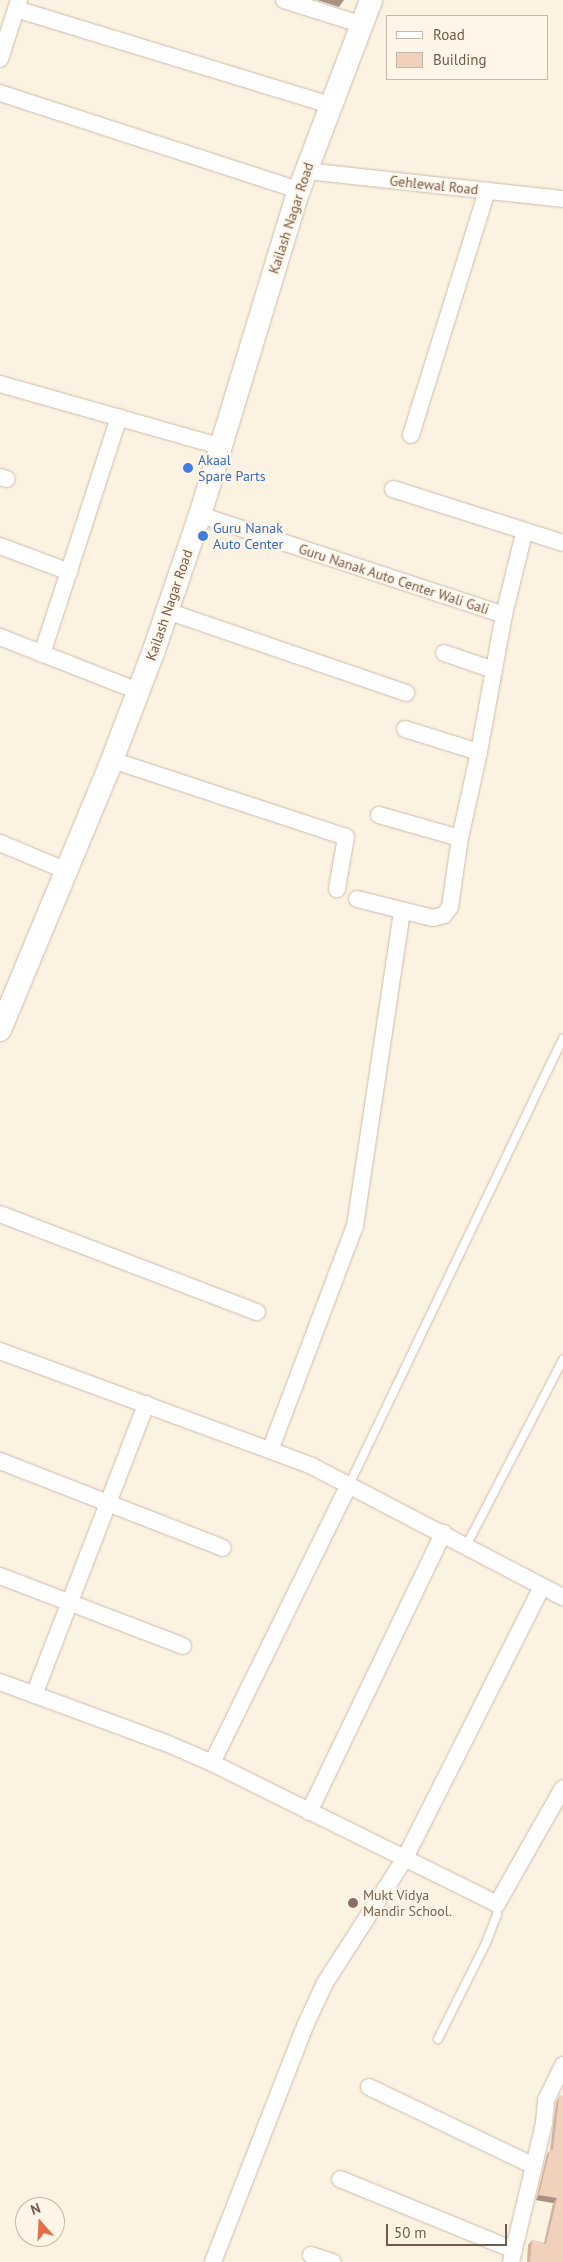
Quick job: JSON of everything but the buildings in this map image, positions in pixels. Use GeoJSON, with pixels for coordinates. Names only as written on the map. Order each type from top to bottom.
{"type":"FeatureCollection","features":[{"type":"Feature","properties":{"kind":"street"},"geometry":{"type":"LineString","coordinates":[[284,0],[360,24]]}},
{"type":"Feature","properties":{"kind":"street","name":"Kailash Nagar Road"},"geometry":{"type":"LineString","coordinates":[[0,1030],[112,760],[167,611],[200,515],[219,446],[302,180],[360,24],[371,0]]}},
{"type":"Feature","properties":{"kind":"street"},"geometry":{"type":"LineString","coordinates":[[0,59],[17,5],[330,105]]}},
{"type":"Feature","properties":{"kind":"street","name":"Gehlewal Road"},"geometry":{"type":"LineString","coordinates":[[0,93],[302,180],[487,191],[563,199]]}},
{"type":"Feature","properties":{"kind":"street"},"geometry":{"type":"LineString","coordinates":[[411,435],[487,191]]}},
{"type":"Feature","properties":{"kind":"street"},"geometry":{"type":"LineString","coordinates":[[0,384],[219,446]]}},
{"type":"Feature","properties":{"kind":"street"},"geometry":{"type":"LineString","coordinates":[[42,654],[119,418]]}},
{"type":"Feature","properties":{"kind":"street"},"geometry":{"type":"LineString","coordinates":[[393,489],[524,533],[563,543]]}},
{"type":"Feature","properties":{"kind":"street","name":"Guru Nanak Auto Center Wali Gali"},"geometry":{"type":"LineString","coordinates":[[200,515],[504,615]]}},
{"type":"Feature","properties":{"kind":"street"},"geometry":{"type":"LineString","coordinates":[[357,899],[402,912],[434,918],[444,915],[450,907],[460,838],[480,752],[504,615],[524,533]]}},
{"type":"Feature","properties":{"kind":"street"},"geometry":{"type":"LineString","coordinates":[[0,546],[69,572]]}},
{"type":"Feature","properties":{"kind":"street"},"geometry":{"type":"LineString","coordinates":[[167,611],[406,692]]}},
{"type":"Feature","properties":{"kind":"street"},"geometry":{"type":"LineString","coordinates":[[0,637],[138,691]]}},
{"type":"Feature","properties":{"kind":"street"},"geometry":{"type":"LineString","coordinates":[[444,653],[494,670]]}},
{"type":"Feature","properties":{"kind":"street"},"geometry":{"type":"LineString","coordinates":[[405,729],[480,752]]}},
{"type":"Feature","properties":{"kind":"street"},"geometry":{"type":"LineString","coordinates":[[112,760],[346,837],[337,889]]}},
{"type":"Feature","properties":{"kind":"street"},"geometry":{"type":"LineString","coordinates":[[379,815],[460,838]]}},
{"type":"Feature","properties":{"kind":"street"},"geometry":{"type":"LineString","coordinates":[[0,843],[67,871]]}},
{"type":"Feature","properties":{"kind":"street"},"geometry":{"type":"LineString","coordinates":[[271,1448],[355,1226],[402,912]]}},
{"type":"Feature","properties":{"kind":"street"},"geometry":{"type":"LineString","coordinates":[[0,1214],[257,1312]]}},
{"type":"Feature","properties":{"kind":"street"},"geometry":{"type":"LineString","coordinates":[[0,1351],[271,1448],[349,1485],[563,1597]]}},
{"type":"Feature","properties":{"kind":"street"},"geometry":{"type":"LineString","coordinates":[[34,1695],[146,1404]]}},
{"type":"Feature","properties":{"kind":"street"},"geometry":{"type":"LineString","coordinates":[[0,1461],[223,1548]]}},
{"type":"Feature","properties":{"kind":"street"},"geometry":{"type":"LineString","coordinates":[[212,1763],[349,1485]]}},
{"type":"Feature","properties":{"kind":"street"},"geometry":{"type":"LineString","coordinates":[[309,1812],[442,1533]]}},
{"type":"Feature","properties":{"kind":"street"},"geometry":{"type":"LineString","coordinates":[[0,1576],[71,1601],[183,1646]]}},
{"type":"Feature","properties":{"kind":"street"},"geometry":{"type":"LineString","coordinates":[[213,2262],[305,2026],[350,1939],[404,1860],[542,1587]]}},
{"type":"Feature","properties":{"kind":"street"},"geometry":{"type":"LineString","coordinates":[[0,1682],[212,1763],[404,1860],[497,1904],[563,1788]]}},
{"type":"Feature","properties":{"kind":"street"},"geometry":{"type":"LineString","coordinates":[[340,2179],[513,2256],[534,2166],[546,2100],[563,2065]]}},
{"type":"Feature","properties":{"kind":"street"},"geometry":{"type":"LineString","coordinates":[[369,2087],[534,2166]]}},
{"type":"Feature","properties":{"kind":"street"},"geometry":{"type":"LineString","coordinates":[[311,2255],[333,2262]]}},
{"type":"Feature","properties":{"kind":"lane"},"geometry":{"type":"LineString","coordinates":[[349,1485],[563,1039]]}},
{"type":"Feature","properties":{"kind":"lane"},"geometry":{"type":"LineString","coordinates":[[466,1546],[563,1360]]}},
{"type":"Feature","properties":{"kind":"lane"},"geometry":{"type":"LineString","coordinates":[[438,2039],[486,1943],[496,1915],[497,1904]]}},
{"type":"Feature","properties":{"kind":"place","name":"Akaal Spare Parts"},"geometry":{"type":"Point","coordinates":[188,468]}},
{"type":"Feature","properties":{"kind":"place","name":"Guru Nanak Auto Center"},"geometry":{"type":"Point","coordinates":[203,536]}},
{"type":"Feature","properties":{"kind":"place","name":"Mukt Vidya Mandir School."},"geometry":{"type":"Point","coordinates":[353,1903]}}]}
